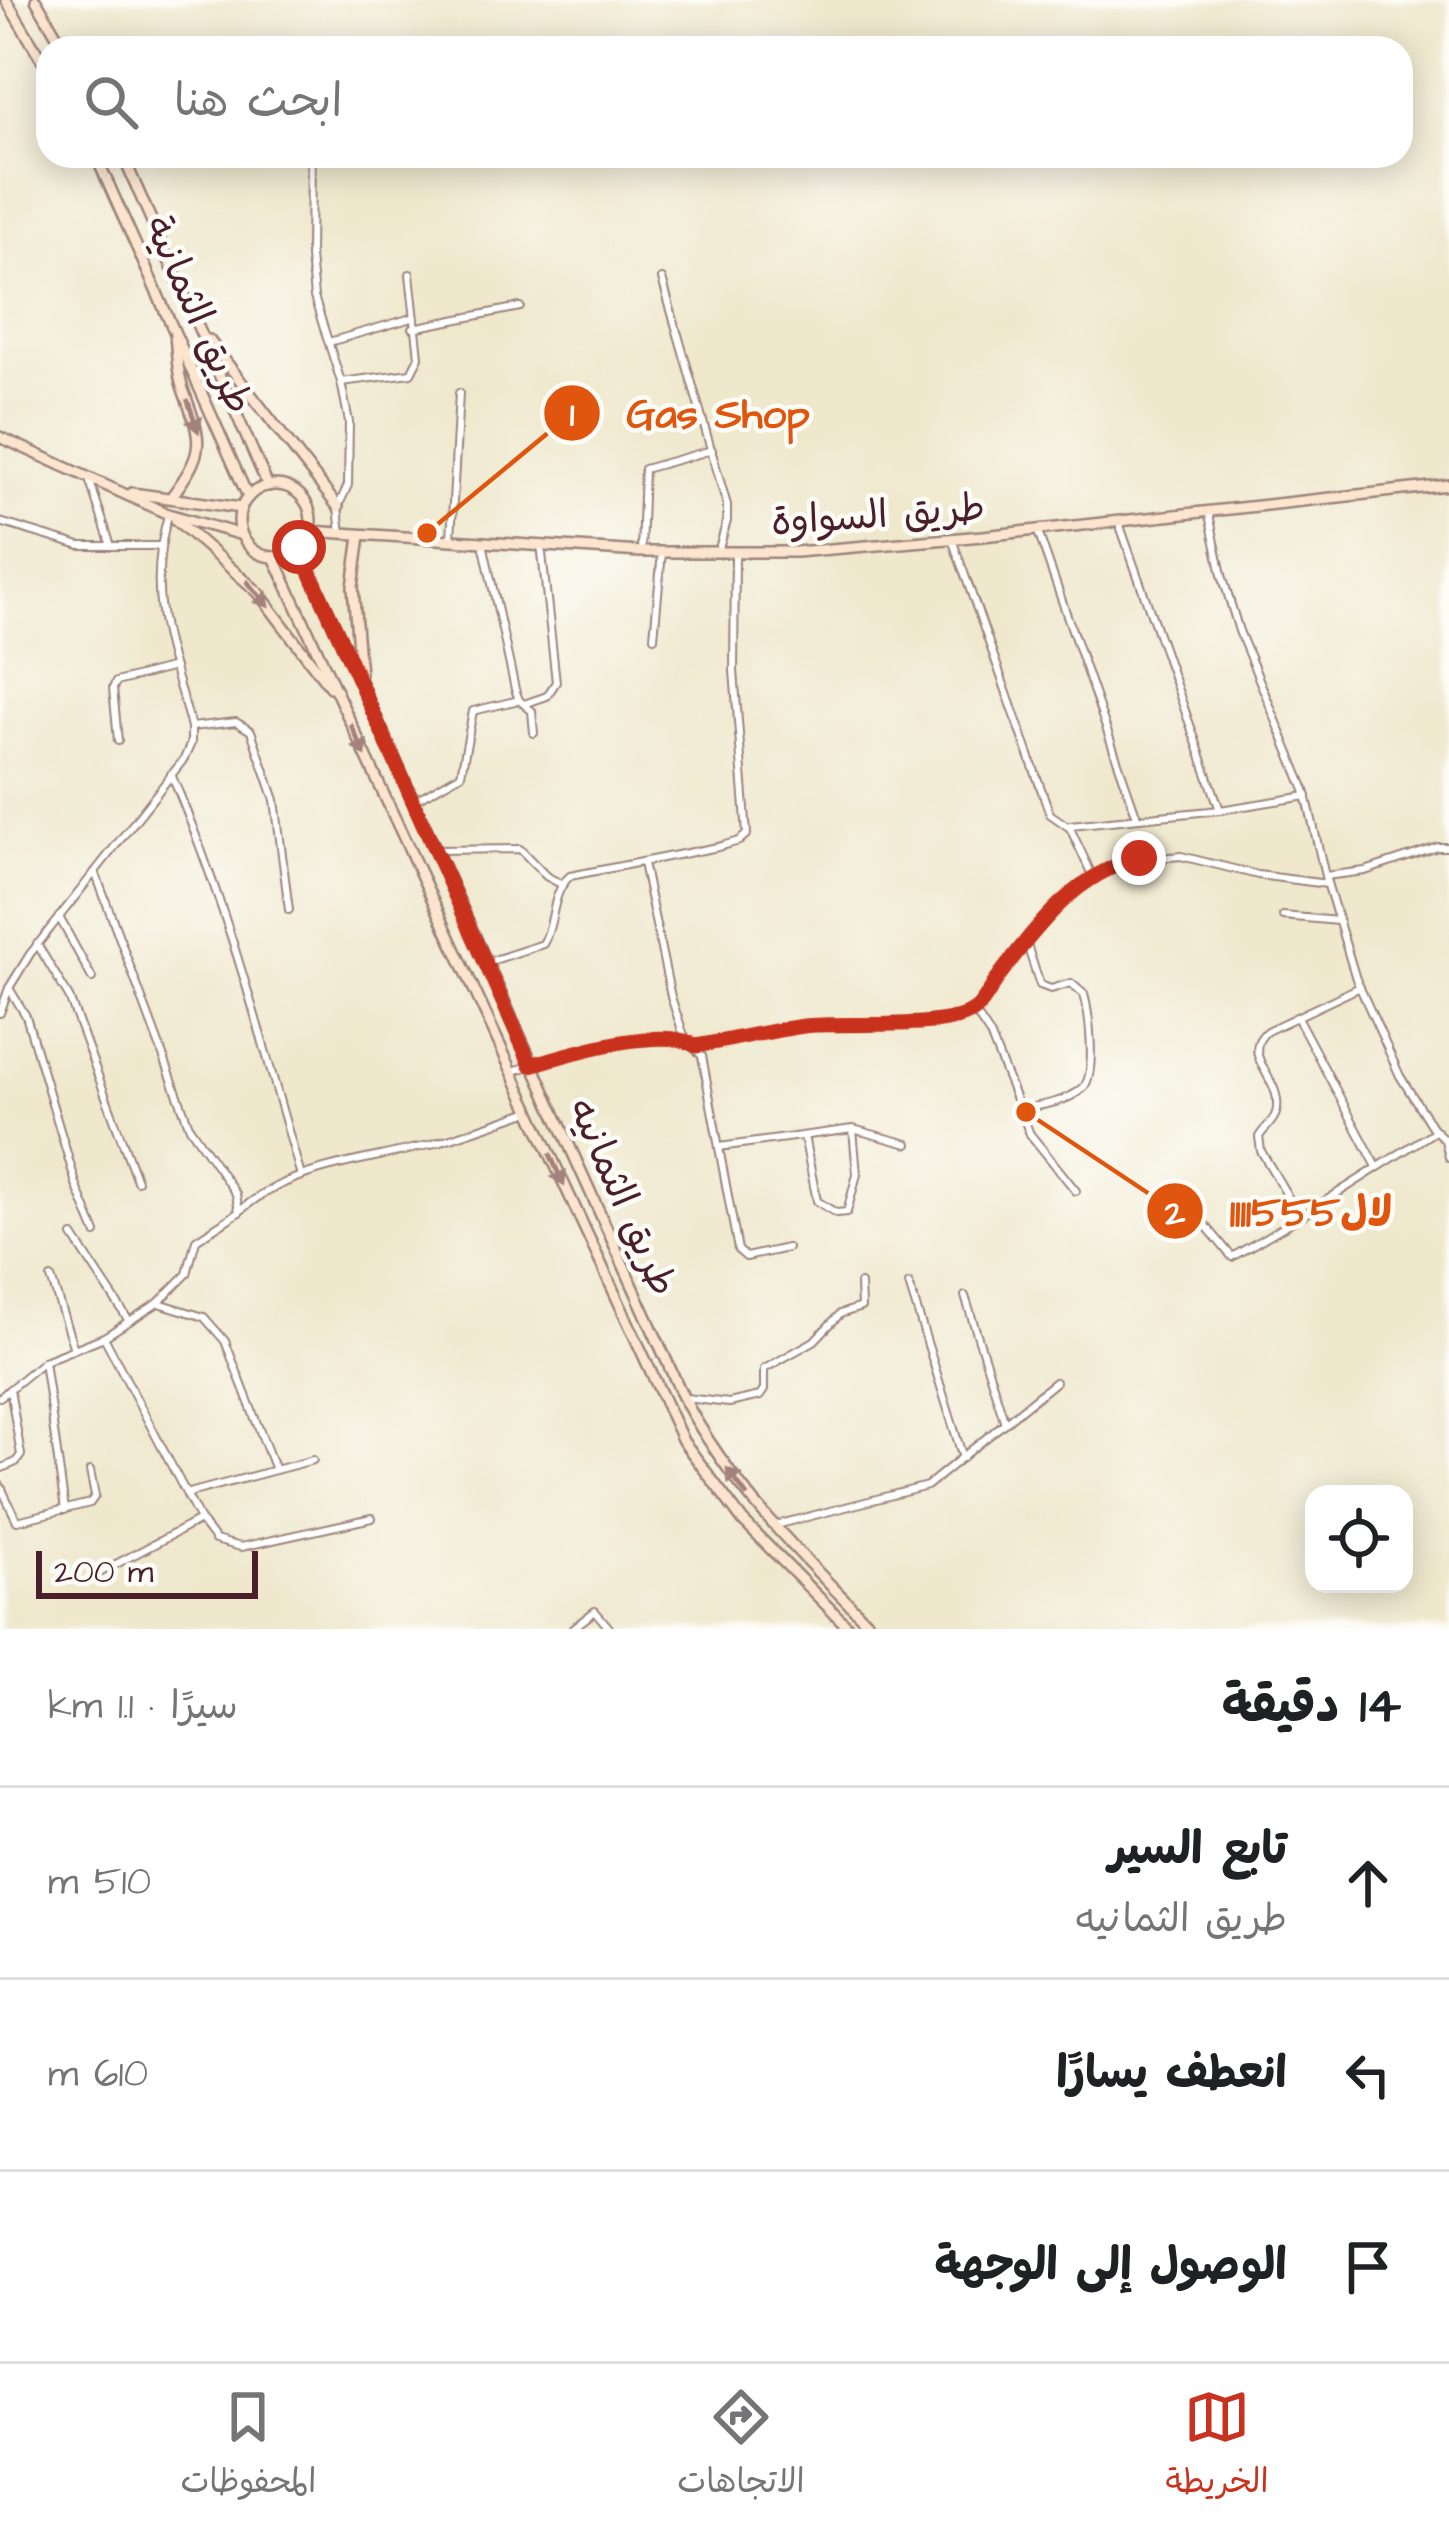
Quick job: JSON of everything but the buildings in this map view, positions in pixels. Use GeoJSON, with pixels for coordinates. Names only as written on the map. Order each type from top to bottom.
{"type":"FeatureCollection","features":[{"type":"Feature","properties":{"kind":"street"},"geometry":{"type":"LineString","coordinates":[[6,0],[36,50]]}},
{"type":"Feature","properties":{"kind":"street"},"geometry":{"type":"LineString","coordinates":[[36,0],[57,36]]}},
{"type":"Feature","properties":{"kind":"street","name":"طريق الثمانية"},"geometry":{"type":"LineString","coordinates":[[102,168],[248,497]]}},
{"type":"Feature","properties":{"kind":"street"},"geometry":{"type":"LineString","coordinates":[[128,168],[268,486]]}},
{"type":"Feature","properties":{"kind":"street"},"geometry":{"type":"LineString","coordinates":[[311,168],[310,257],[318,315],[341,382],[350,456],[348,485],[338,507],[341,534]]}},
{"type":"Feature","properties":{"kind":"street"},"geometry":{"type":"LineString","coordinates":[[341,382],[414,371],[418,357],[410,274]]}},
{"type":"Feature","properties":{"kind":"street"},"geometry":{"type":"LineString","coordinates":[[662,279],[728,514],[718,552]]}},
{"type":"Feature","properties":{"kind":"street"},"geometry":{"type":"LineString","coordinates":[[413,328],[520,307]]}},
{"type":"Feature","properties":{"kind":"street"},"geometry":{"type":"LineString","coordinates":[[329,342],[412,318]]}},
{"type":"Feature","properties":{"kind":"street"},"geometry":{"type":"LineString","coordinates":[[197,325],[338,507]]}},
{"type":"Feature","properties":{"kind":"street"},"geometry":{"type":"LineString","coordinates":[[172,496],[192,469],[200,445],[178,374],[175,330]]}},
{"type":"Feature","properties":{"kind":"street"},"geometry":{"type":"LineString","coordinates":[[451,540],[459,393]]}},
{"type":"Feature","properties":{"kind":"street"},"geometry":{"type":"LineString","coordinates":[[0,437],[170,515],[242,536],[255,551],[274,557],[299,547],[309,532],[310,514],[301,497],[286,488],[268,486],[248,497],[241,508],[242,536]]}},
{"type":"Feature","properties":{"kind":"street"},"geometry":{"type":"LineString","coordinates":[[641,551],[640,477],[644,469],[712,450]]}},
{"type":"Feature","properties":{"kind":"street"},"geometry":{"type":"LineString","coordinates":[[88,476],[111,546]]}},
{"type":"Feature","properties":{"kind":"street","name":"طريق السواوة"},"geometry":{"type":"LineString","coordinates":[[309,532],[662,552],[820,551],[1449,485]]}},
{"type":"Feature","properties":{"kind":"street"},"geometry":{"type":"LineString","coordinates":[[127,492],[241,508]]}},
{"type":"Feature","properties":{"kind":"street"},"geometry":{"type":"LineString","coordinates":[[1208,510],[1239,631],[1307,796],[1326,880],[1360,987],[1400,1076],[1435,1131],[1447,1140],[1449,1157]]}},
{"type":"Feature","properties":{"kind":"street"},"geometry":{"type":"LineString","coordinates":[[0,1013],[9,988],[37,944],[191,743],[156,591],[160,546],[170,515]]}},
{"type":"Feature","properties":{"kind":"street"},"geometry":{"type":"LineString","coordinates":[[170,515],[258,592],[315,672],[336,693]]}},
{"type":"Feature","properties":{"kind":"street"},"geometry":{"type":"LineString","coordinates":[[1118,520],[1220,810]]}},
{"type":"Feature","properties":{"kind":"street"},"geometry":{"type":"LineString","coordinates":[[0,522],[71,544],[160,546]]}},
{"type":"Feature","properties":{"kind":"street"},"geometry":{"type":"LineString","coordinates":[[1037,529],[1137,817]]}},
{"type":"Feature","properties":{"kind":"street"},"geometry":{"type":"LineString","coordinates":[[360,536],[353,601],[360,685]]}},
{"type":"Feature","properties":{"kind":"street"},"geometry":{"type":"LineString","coordinates":[[952,539],[1050,814],[1066,825],[1093,875]]}},
{"type":"Feature","properties":{"kind":"street"},"geometry":{"type":"LineString","coordinates":[[483,543],[521,702],[532,710],[534,733]]}},
{"type":"Feature","properties":{"kind":"street"},"geometry":{"type":"LineString","coordinates":[[414,801],[461,774],[472,710],[547,696],[556,682],[542,544]]}},
{"type":"Feature","properties":{"kind":"street","name":"طريق الثمانيه"},"geometry":{"type":"LineString","coordinates":[[299,547],[682,1397],[713,1450],[772,1526],[874,1629]]}},
{"type":"Feature","properties":{"kind":"street"},"geometry":{"type":"LineString","coordinates":[[654,637],[662,552]]}},
{"type":"Feature","properties":{"kind":"street"},"geometry":{"type":"LineString","coordinates":[[484,963],[527,953],[542,944],[551,929],[561,884],[570,876],[730,844],[748,830],[734,671],[735,552]]}},
{"type":"Feature","properties":{"kind":"street"},"geometry":{"type":"LineString","coordinates":[[274,557],[683,1442],[734,1511],[850,1629]]}},
{"type":"Feature","properties":{"kind":"street"},"geometry":{"type":"LineString","coordinates":[[118,741],[116,682],[174,667]]}},
{"type":"Feature","properties":{"kind":"street"},"geometry":{"type":"LineString","coordinates":[[191,727],[236,722],[251,731],[275,800],[289,910]]}},
{"type":"Feature","properties":{"kind":"street"},"geometry":{"type":"LineString","coordinates":[[171,774],[198,836],[301,1176]]}},
{"type":"Feature","properties":{"kind":"street"},"geometry":{"type":"LineString","coordinates":[[1066,825],[1307,796]]}},
{"type":"Feature","properties":{"kind":"street"},"geometry":{"type":"LineString","coordinates":[[696,1046],[804,1026],[858,1027],[950,1018],[974,1011],[1078,884],[1139,858],[1181,856],[1258,875],[1326,880],[1438,847],[1449,848]]}},
{"type":"Feature","properties":{"kind":"street"},"geometry":{"type":"LineString","coordinates":[[435,850],[520,849],[546,876],[561,884]]}},
{"type":"Feature","properties":{"kind":"street"},"geometry":{"type":"LineString","coordinates":[[643,863],[664,973],[685,1039]]}},
{"type":"Feature","properties":{"kind":"street"},"geometry":{"type":"LineString","coordinates":[[94,872],[190,1128],[236,1195],[238,1212]]}},
{"type":"Feature","properties":{"kind":"street"},"geometry":{"type":"LineString","coordinates":[[1283,916],[1338,921]]}},
{"type":"Feature","properties":{"kind":"street"},"geometry":{"type":"LineString","coordinates":[[58,917],[92,977]]}},
{"type":"Feature","properties":{"kind":"street"},"geometry":{"type":"LineString","coordinates":[[1020,1109],[1040,1106],[1086,1086],[1091,1065],[1084,994],[1071,983],[1051,988],[1040,985],[1026,942]]}},
{"type":"Feature","properties":{"kind":"street"},"geometry":{"type":"LineString","coordinates":[[37,944],[69,997],[137,1181]]}},
{"type":"Feature","properties":{"kind":"street"},"geometry":{"type":"LineString","coordinates":[[1300,1217],[1258,1144],[1278,1105],[1272,1079],[1254,1048],[1260,1036],[1360,987]]}},
{"type":"Feature","properties":{"kind":"street"},"geometry":{"type":"LineString","coordinates":[[9,988],[26,1016],[77,1187],[96,1233]]}},
{"type":"Feature","properties":{"kind":"street"},"geometry":{"type":"LineString","coordinates":[[974,1011],[990,1035],[1030,1134],[1076,1191]]}},
{"type":"Feature","properties":{"kind":"street"},"geometry":{"type":"LineString","coordinates":[[1297,1017],[1376,1165]]}},
{"type":"Feature","properties":{"kind":"street"},"geometry":{"type":"LineString","coordinates":[[512,1071],[604,1044],[685,1039],[696,1046],[702,1056],[738,1250],[746,1257],[787,1248]]}},
{"type":"Feature","properties":{"kind":"street"},"geometry":{"type":"LineString","coordinates":[[0,1397],[44,1361],[104,1337],[158,1303],[188,1274],[196,1240],[259,1193],[301,1176],[434,1143],[530,1111]]}},
{"type":"Feature","properties":{"kind":"street"},"geometry":{"type":"LineString","coordinates":[[719,1147],[853,1129],[908,1144]]}},
{"type":"Feature","properties":{"kind":"street"},"geometry":{"type":"LineString","coordinates":[[804,1136],[817,1201],[836,1213],[847,1212],[857,1174],[853,1129]]}},
{"type":"Feature","properties":{"kind":"street"},"geometry":{"type":"LineString","coordinates":[[1195,1219],[1203,1222],[1232,1257],[1435,1131]]}},
{"type":"Feature","properties":{"kind":"street"},"geometry":{"type":"LineString","coordinates":[[73,1236],[129,1321]]}},
{"type":"Feature","properties":{"kind":"street"},"geometry":{"type":"LineString","coordinates":[[51,1278],[74,1349]]}},
{"type":"Feature","properties":{"kind":"street"},"geometry":{"type":"LineString","coordinates":[[682,1397],[729,1403],[760,1396],[764,1369],[821,1336],[840,1314],[861,1307],[860,1284]]}},
{"type":"Feature","properties":{"kind":"street"},"geometry":{"type":"LineString","coordinates":[[909,1284],[963,1457]]}},
{"type":"Feature","properties":{"kind":"street"},"geometry":{"type":"LineString","coordinates":[[965,1297],[1005,1424]]}},
{"type":"Feature","properties":{"kind":"street"},"geometry":{"type":"LineString","coordinates":[[158,1303],[205,1317],[226,1341],[274,1470]]}},
{"type":"Feature","properties":{"kind":"street"},"geometry":{"type":"LineString","coordinates":[[104,1337],[215,1540],[241,1547],[372,1518]]}},
{"type":"Feature","properties":{"kind":"street"},"geometry":{"type":"LineString","coordinates":[[44,1361],[65,1510]]}},
{"type":"Feature","properties":{"kind":"street"},"geometry":{"type":"LineString","coordinates":[[772,1526],[920,1489],[1055,1382]]}},
{"type":"Feature","properties":{"kind":"street"},"geometry":{"type":"LineString","coordinates":[[0,1469],[21,1455],[10,1388]]}},
{"type":"Feature","properties":{"kind":"street"},"geometry":{"type":"LineString","coordinates":[[189,1493],[313,1460]]}},
{"type":"Feature","properties":{"kind":"street"},"geometry":{"type":"LineString","coordinates":[[0,1485],[17,1521],[93,1500],[90,1471]]}},
{"type":"Feature","properties":{"kind":"street"},"geometry":{"type":"LineString","coordinates":[[99,1573],[200,1520]]}},
{"type":"Feature","properties":{"kind":"street"},"geometry":{"type":"LineString","coordinates":[[572,1629],[595,1611],[610,1629]]}},
{"type":"Feature","properties":{"kind":"place","name":"Gas Shop"},"geometry":{"type":"Point","coordinates":[427,533]}},
{"type":"Feature","properties":{"kind":"place","name":"1111555لال"},"geometry":{"type":"Point","coordinates":[1026,1112]}},
{"type":"Feature","properties":{"kind":"route"},"geometry":{"type":"LineString","coordinates":[[299,547],[531,1065],[615,1042],[685,1039],[696,1046],[804,1026],[858,1027],[960,1016],[979,1006],[1005,967],[1078,884],[1139,858]]}}]}
